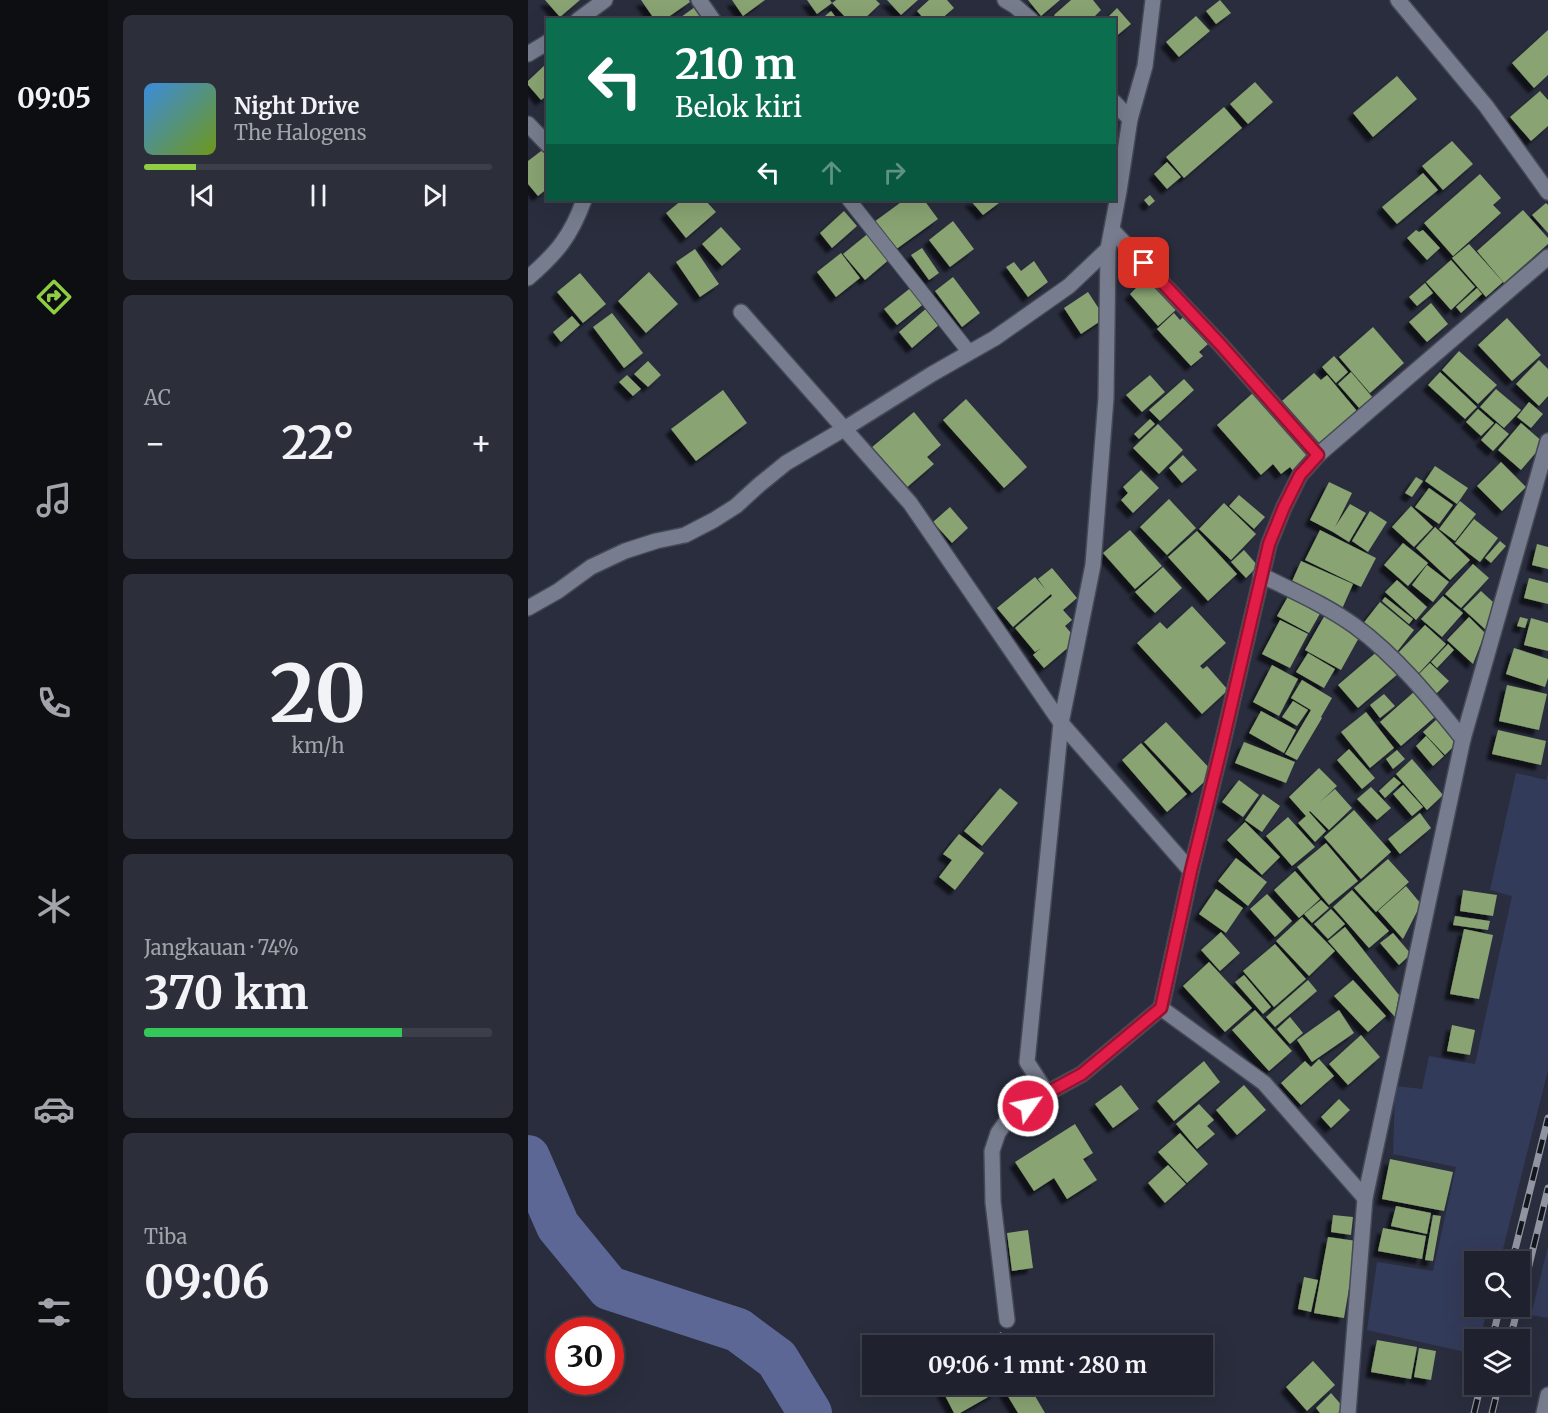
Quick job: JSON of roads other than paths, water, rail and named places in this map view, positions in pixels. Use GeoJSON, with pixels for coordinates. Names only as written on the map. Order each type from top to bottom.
{"type":"FeatureCollection","features":[{"type":"Feature","properties":{"kind":"street"},"geometry":{"type":"LineString","coordinates":[[581,18],[605,0]]}},
{"type":"Feature","properties":{"kind":"street"},"geometry":{"type":"LineString","coordinates":[[699,0],[712,18]]}},
{"type":"Feature","properties":{"kind":"street"},"geometry":{"type":"LineString","coordinates":[[1005,0],[1029,18]]}},
{"type":"Feature","properties":{"kind":"street"},"geometry":{"type":"LineString","coordinates":[[1047,1093],[1027,1062],[1061,723],[1093,565],[1106,398],[1108,249],[1130,119],[1145,66],[1153,0]]}},
{"type":"Feature","properties":{"kind":"street"},"geometry":{"type":"LineString","coordinates":[[1398,0],[1486,106],[1548,192]]}},
{"type":"Feature","properties":{"kind":"street"},"geometry":{"type":"LineString","coordinates":[[528,54],[546,43]]}},
{"type":"Feature","properties":{"kind":"street"},"geometry":{"type":"LineString","coordinates":[[1116,104],[1130,119]]}},
{"type":"Feature","properties":{"kind":"street"},"geometry":{"type":"LineString","coordinates":[[530,130],[546,143]]}},
{"type":"Feature","properties":{"kind":"street"},"geometry":{"type":"LineString","coordinates":[[528,278],[560,248],[573,227],[584,201]]}},
{"type":"Feature","properties":{"kind":"street"},"geometry":{"type":"LineString","coordinates":[[1112,230],[1220,344],[1318,455]]}},
{"type":"Feature","properties":{"kind":"street"},"geometry":{"type":"LineString","coordinates":[[528,608],[599,563],[625,551],[685,535],[714,520],[736,506],[786,463],[994,338],[1069,286],[1108,249]]}},
{"type":"Feature","properties":{"kind":"street"},"geometry":{"type":"LineString","coordinates":[[1007,1320],[993,1202],[992,1151],[998,1133],[1008,1119],[1047,1093],[1082,1074],[1161,1008],[1191,871],[1269,544],[1300,475],[1318,455],[1548,257]]}},
{"type":"Feature","properties":{"kind":"street"},"geometry":{"type":"LineString","coordinates":[[741,312],[910,503],[1061,723],[1191,871]]}},
{"type":"Feature","properties":{"kind":"street"},"geometry":{"type":"LineString","coordinates":[[1348,1413],[1365,1198],[1462,739],[1548,441]]}},
{"type":"Feature","properties":{"kind":"street"},"geometry":{"type":"LineString","coordinates":[[1261,575],[1338,615],[1370,638],[1429,697],[1462,739]]}},
{"type":"Feature","properties":{"kind":"street"},"geometry":{"type":"LineString","coordinates":[[1161,1008],[1264,1083],[1365,1198]]}},
{"type":"Feature","properties":{"kind":"street"},"geometry":{"type":"LineString","coordinates":[[1544,1413],[1548,1395]]}},
{"type":"Feature","properties":{"kind":"lane"},"geometry":{"type":"LineString","coordinates":[[850,201],[969,352]]}},
{"type":"Feature","properties":{"kind":"waterway"},"geometry":{"type":"LineString","coordinates":[[528,1157],[558,1226],[609,1288],[738,1330],[777,1359],[810,1413]]}},
{"type":"Feature","properties":{"kind":"railway"},"geometry":{"type":"LineString","coordinates":[[1515,1251],[1548,1118]]}},
{"type":"Feature","properties":{"kind":"railway"},"geometry":{"type":"LineString","coordinates":[[1530,1261],[1548,1188]]}},
{"type":"Feature","properties":{"kind":"railway"},"geometry":{"type":"LineString","coordinates":[[1495,1329],[1497,1317]]}},
{"type":"Feature","properties":{"kind":"railway"},"geometry":{"type":"LineString","coordinates":[[1513,1329],[1515,1317]]}},
{"type":"Feature","properties":{"kind":"railway"},"geometry":{"type":"LineString","coordinates":[[1474,1413],[1478,1395]]}},
{"type":"Feature","properties":{"kind":"railway"},"geometry":{"type":"LineString","coordinates":[[1492,1413],[1496,1395]]}}]}
